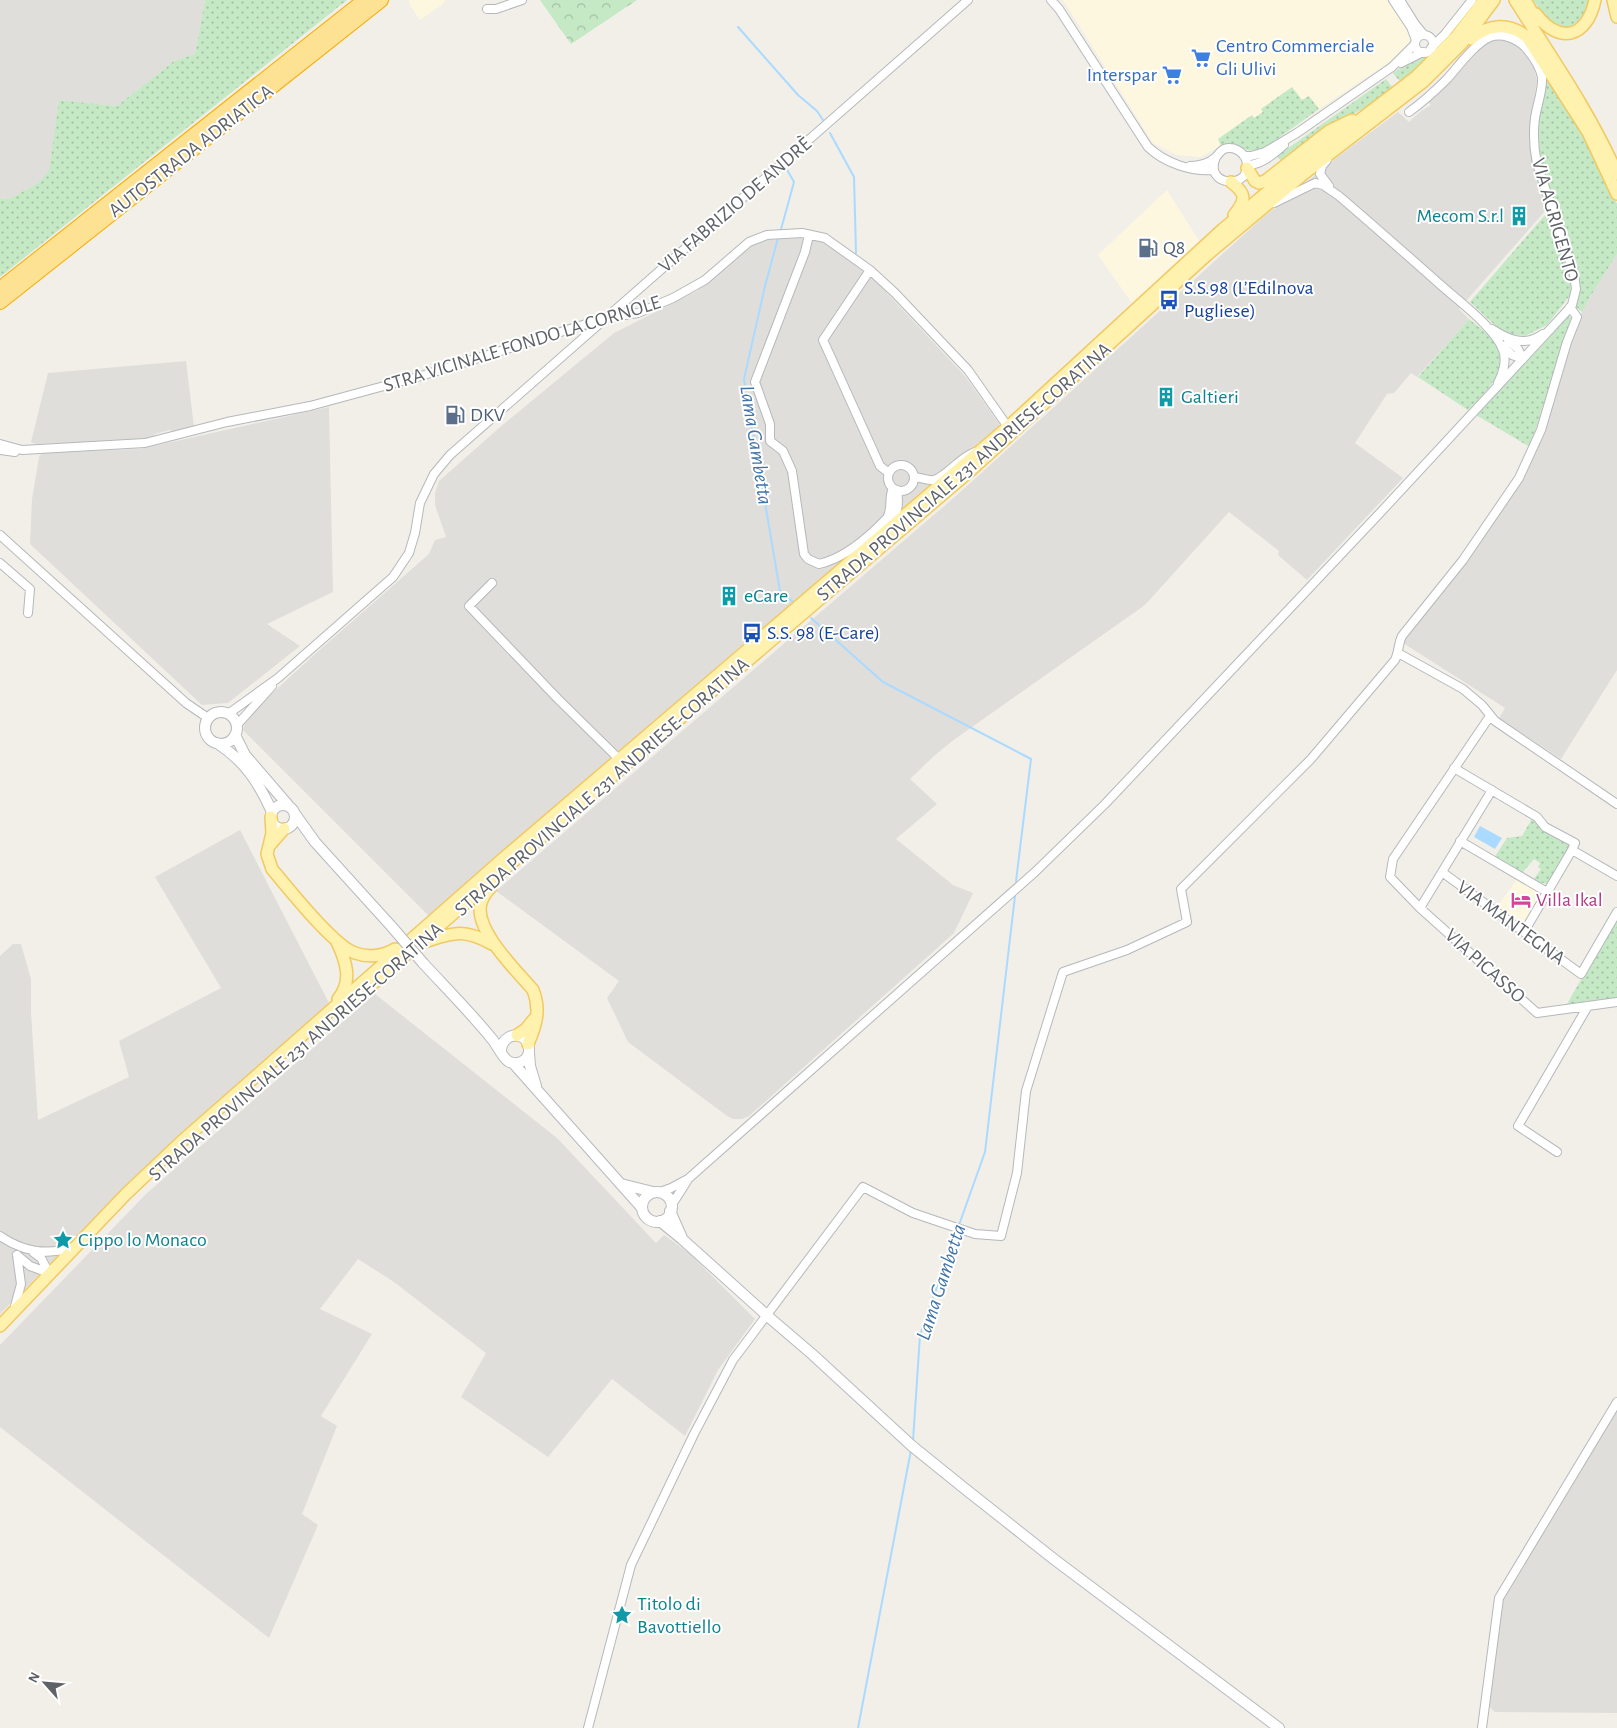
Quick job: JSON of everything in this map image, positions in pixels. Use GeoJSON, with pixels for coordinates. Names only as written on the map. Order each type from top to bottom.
{"type":"FeatureCollection","features":[{"type":"Feature","properties":{"kind":"highway","name":"AUTOSTRADA ADRIATICA"},"geometry":{"type":"LineString","coordinates":[[0,289],[365,0]]}},
{"type":"Feature","properties":{"kind":"highway","name":"AUTOSTRADA ADRIATICA"},"geometry":{"type":"LineString","coordinates":[[0,302],[381,0]]}},
{"type":"Feature","properties":{"kind":"main road","name":"STRADA PROVINCIALE 231 ANDRIESE-CORATINA"},"geometry":{"type":"LineString","coordinates":[[88,1234],[619,759],[1008,427],[1223,229],[1290,173],[1417,76],[1443,51],[1484,0]]}},
{"type":"Feature","properties":{"kind":"main road","name":"STRADA PROVINCIALE 231 ANDRIESE-CORATINA"},"geometry":{"type":"LineString","coordinates":[[0,1326],[126,1194],[326,1014],[513,862],[970,471],[1192,268],[1255,213],[1423,82],[1465,39],[1494,0]]}},
{"type":"Feature","properties":{"kind":"main road"},"geometry":{"type":"LineString","coordinates":[[1515,0],[1584,109],[1606,149],[1617,174]]}},
{"type":"Feature","properties":{"kind":"main road"},"geometry":{"type":"LineString","coordinates":[[1526,0],[1546,26],[1556,32],[1566,33],[1574,32],[1583,25],[1590,15],[1595,0]]}},
{"type":"Feature","properties":{"kind":"main road"},"geometry":{"type":"LineString","coordinates":[[1526,0],[1544,34],[1589,106],[1617,159]]}},
{"type":"Feature","properties":{"kind":"main road"},"geometry":{"type":"LineString","coordinates":[[1613,0],[1617,17]]}},
{"type":"Feature","properties":{"kind":"main road"},"geometry":{"type":"LineString","coordinates":[[1423,82],[1482,30],[1501,26],[1518,31],[1529,40],[1588,132],[1617,194]]}},
{"type":"Feature","properties":{"kind":"main road"},"geometry":{"type":"LineString","coordinates":[[1247,166],[1255,181],[1260,183],[1265,181],[1329,131],[1380,105]]}},
{"type":"Feature","properties":{"kind":"main road"},"geometry":{"type":"LineString","coordinates":[[1223,229],[1241,206],[1243,200],[1241,190],[1231,182]]}},
{"type":"Feature","properties":{"kind":"main road"},"geometry":{"type":"LineString","coordinates":[[315,842],[288,827],[277,827],[274,824],[262,787],[233,753],[212,742],[206,733],[208,718],[217,713],[228,714],[233,719],[235,730],[245,755],[291,808],[315,842],[476,1021],[504,1058],[513,1063],[642,1208],[646,1217],[660,1221],[682,1239],[912,1446],[1085,1583],[1278,1728]]}},
{"type":"Feature","properties":{"kind":"main road"},"geometry":{"type":"LineString","coordinates":[[217,744],[228,742],[235,730]]}},
{"type":"Feature","properties":{"kind":"main road"},"geometry":{"type":"LineString","coordinates":[[288,806],[279,805],[272,814],[272,833],[268,861],[272,869],[336,941],[355,953],[370,956],[384,954],[418,939],[461,933],[477,936],[496,947]]}},
{"type":"Feature","properties":{"kind":"main road"},"geometry":{"type":"LineString","coordinates":[[269,847],[288,827],[295,818],[295,814]]}},
{"type":"Feature","properties":{"kind":"main road"},"geometry":{"type":"LineString","coordinates":[[513,862],[487,892],[480,904],[480,918],[486,932],[496,947],[533,990],[538,1002],[537,1016],[529,1048],[524,1060],[513,1063]]}},
{"type":"Feature","properties":{"kind":"main road"},"geometry":{"type":"LineString","coordinates":[[326,1014],[344,992],[348,978],[347,966],[336,941]]}},
{"type":"Feature","properties":{"kind":"main road"},"geometry":{"type":"LineString","coordinates":[[501,1052],[502,1043],[526,1029],[537,1016]]}},
{"type":"Feature","properties":{"kind":"main road"},"geometry":{"type":"LineString","coordinates":[[476,1021],[495,1032],[522,1037],[529,1048],[530,1066],[538,1092]]}},
{"type":"Feature","properties":{"kind":"main road"},"geometry":{"type":"LineString","coordinates":[[620,1184],[656,1192],[668,1197],[682,1239]]}},
{"type":"Feature","properties":{"kind":"main road"},"geometry":{"type":"LineString","coordinates":[[642,1208],[646,1197],[656,1192]]}},
{"type":"Feature","properties":{"kind":"main road"},"geometry":{"type":"LineString","coordinates":[[660,1221],[668,1216],[671,1209]]}},
{"type":"Feature","properties":{"kind":"street"},"geometry":{"type":"LineString","coordinates":[[487,9],[496,9],[522,0]]}},
{"type":"Feature","properties":{"kind":"street","name":"VIA FABRIZIO DE ANDRÈ"},"geometry":{"type":"LineString","coordinates":[[278,678],[393,577],[409,553],[415,533],[420,503],[434,474],[450,455],[935,31],[968,0]]}},
{"type":"Feature","properties":{"kind":"street"},"geometry":{"type":"LineString","coordinates":[[1052,0],[1059,8]]}},
{"type":"Feature","properties":{"kind":"street"},"geometry":{"type":"LineString","coordinates":[[1055,0],[1148,147],[1169,161],[1197,170],[1214,170]]}},
{"type":"Feature","properties":{"kind":"street"},"geometry":{"type":"LineString","coordinates":[[1393,0],[1411,27],[1418,50],[1423,52]]}},
{"type":"Feature","properties":{"kind":"street"},"geometry":{"type":"LineString","coordinates":[[1400,0],[1415,24],[1432,43],[1431,48]]}},
{"type":"Feature","properties":{"kind":"street"},"geometry":{"type":"LineString","coordinates":[[1244,156],[1265,152],[1297,133],[1392,67],[1431,48],[1472,0]]}},
{"type":"Feature","properties":{"kind":"street"},"geometry":{"type":"LineString","coordinates":[[1392,67],[1419,36],[1436,37],[1448,29]]}},
{"type":"Feature","properties":{"kind":"street","name":"VIA AGRIGENTO"},"geometry":{"type":"LineString","coordinates":[[1409,112],[1420,104],[1486,39],[1497,35],[1503,36],[1515,40],[1527,49],[1540,69],[1542,76],[1542,86],[1534,125],[1535,153],[1542,180],[1574,274],[1576,289],[1570,307]]}},
{"type":"Feature","properties":{"kind":"street"},"geometry":{"type":"LineString","coordinates":[[1247,166],[1267,158],[1297,133]]}},
{"type":"Feature","properties":{"kind":"street"},"geometry":{"type":"LineString","coordinates":[[1230,148],[1239,150],[1244,156],[1247,166],[1242,177],[1231,182],[1220,178],[1214,170],[1214,161],[1221,151],[1230,148]]}},
{"type":"Feature","properties":{"kind":"street"},"geometry":{"type":"LineString","coordinates":[[1335,150],[1322,166],[1320,174],[1339,196]]}},
{"type":"Feature","properties":{"kind":"street"},"geometry":{"type":"LineString","coordinates":[[1186,166],[1197,166],[1216,157]]}},
{"type":"Feature","properties":{"kind":"street"},"geometry":{"type":"LineString","coordinates":[[1255,213],[1300,189],[1315,183],[1323,185],[1339,196],[1502,340],[1512,355],[1522,359]]}},
{"type":"Feature","properties":{"kind":"street","name":"STRA VICINALE FONDO LA CORNOLE"},"geometry":{"type":"LineString","coordinates":[[0,444],[22,450],[145,443],[227,422],[310,406],[421,376],[605,318],[638,313],[673,298],[705,280],[749,242],[767,235],[802,233],[825,238],[870,270],[894,292],[968,370],[1008,427]]}},
{"type":"Feature","properties":{"kind":"street"},"geometry":{"type":"LineString","coordinates":[[809,235],[805,252],[755,382],[770,424],[770,441],[783,451],[792,471],[804,554],[808,559],[819,564],[838,557],[851,549],[887,518],[890,512],[890,497],[895,489]]}},
{"type":"Feature","properties":{"kind":"street"},"geometry":{"type":"LineString","coordinates":[[870,270],[822,340],[880,466],[889,473]]}},
{"type":"Feature","properties":{"kind":"street"},"geometry":{"type":"LineString","coordinates":[[588,1728],[631,1565],[694,1434],[733,1360],[863,1187],[913,1212],[974,1234],[1001,1236],[1017,1173],[1026,1091],[1064,972],[1127,950],[1187,922],[1181,889],[1310,759],[1395,660],[1402,636],[1463,560],[1511,491],[1531,454],[1541,430],[1567,342],[1577,317],[1570,307],[1104,804],[1035,872],[688,1179],[671,1188],[656,1192]]}},
{"type":"Feature","properties":{"kind":"street"},"geometry":{"type":"LineString","coordinates":[[1502,340],[1532,340],[1554,326]]}},
{"type":"Feature","properties":{"kind":"street"},"geometry":{"type":"LineString","coordinates":[[1493,391],[1504,366],[1502,340]]}},
{"type":"Feature","properties":{"kind":"street"},"geometry":{"type":"LineString","coordinates":[[0,450],[21,452],[22,450]]}},
{"type":"Feature","properties":{"kind":"street"},"geometry":{"type":"LineString","coordinates":[[914,477],[934,480],[966,455],[982,450]]}},
{"type":"Feature","properties":{"kind":"street"},"geometry":{"type":"LineString","coordinates":[[874,543],[882,530],[894,520],[897,512],[899,498],[889,482],[889,473],[896,466],[900,465],[910,469],[914,477],[912,485],[901,491],[895,489]]}},
{"type":"Feature","properties":{"kind":"street"},"geometry":{"type":"LineString","coordinates":[[0,535],[186,703],[208,718]]}},
{"type":"Feature","properties":{"kind":"street"},"geometry":{"type":"LineString","coordinates":[[0,563],[30,589],[28,614]]}},
{"type":"Feature","properties":{"kind":"street"},"geometry":{"type":"LineString","coordinates":[[492,582],[469,606],[558,699],[619,759]]}},
{"type":"Feature","properties":{"kind":"street"},"geometry":{"type":"LineString","coordinates":[[1398,653],[1463,689],[1482,705],[1490,716],[1617,804]]}},
{"type":"Feature","properties":{"kind":"street"},"geometry":{"type":"LineString","coordinates":[[228,714],[278,678]]}},
{"type":"Feature","properties":{"kind":"street"},"geometry":{"type":"LineString","coordinates":[[235,730],[278,678]]}},
{"type":"Feature","properties":{"kind":"street"},"geometry":{"type":"LineString","coordinates":[[1490,716],[1454,768],[1537,817],[1545,827],[1575,843],[1524,932]]}},
{"type":"Feature","properties":{"kind":"street","name":"VIA PICASSO"},"geometry":{"type":"LineString","coordinates":[[1454,768],[1393,859],[1390,876],[1420,908],[1537,1013],[1617,1002]]}},
{"type":"Feature","properties":{"kind":"street"},"geometry":{"type":"LineString","coordinates":[[1420,908],[1492,790]]}},
{"type":"Feature","properties":{"kind":"street"},"geometry":{"type":"LineString","coordinates":[[1460,841],[1548,892]]}},
{"type":"Feature","properties":{"kind":"street"},"geometry":{"type":"LineString","coordinates":[[1572,850],[1617,876]]}},
{"type":"Feature","properties":{"kind":"street","name":"VIA MANTEGNA"},"geometry":{"type":"LineString","coordinates":[[1442,872],[1581,974],[1617,912]]}},
{"type":"Feature","properties":{"kind":"street"},"geometry":{"type":"LineString","coordinates":[[1557,1152],[1518,1126],[1588,1006]]}},
{"type":"Feature","properties":{"kind":"street"},"geometry":{"type":"LineString","coordinates":[[671,1209],[688,1179]]}},
{"type":"Feature","properties":{"kind":"street"},"geometry":{"type":"LineString","coordinates":[[0,1236],[9,1243],[31,1251],[41,1258],[49,1273]]}},
{"type":"Feature","properties":{"kind":"street"},"geometry":{"type":"LineString","coordinates":[[9,1243],[17,1255],[29,1266],[49,1273]]}},
{"type":"Feature","properties":{"kind":"street"},"geometry":{"type":"LineString","coordinates":[[31,1251],[55,1252],[76,1246]]}},
{"type":"Feature","properties":{"kind":"street"},"geometry":{"type":"LineString","coordinates":[[13,1311],[19,1298],[22,1284],[17,1255]]}},
{"type":"Feature","properties":{"kind":"street"},"geometry":{"type":"LineString","coordinates":[[1482,1728],[1499,1598],[1617,1402]]}},
{"type":"Feature","properties":{"kind":"shaded area"},"geometry":{"type":"Polygon","coordinates":[[[0,0],[205,0],[195,54],[174,61],[117,106],[59,100],[50,171],[38,183],[9,199],[0,198],[0,0]]]}},
{"type":"Feature","properties":{"kind":"shaded area"},"geometry":{"type":"Polygon","coordinates":[[[409,0],[445,0],[443,4],[420,20],[410,5],[409,0]]]}},
{"type":"Feature","properties":{"kind":"shaded area"},"geometry":{"type":"Polygon","coordinates":[[[1063,0],[1387,0],[1405,26],[1407,25],[1413,41],[1410,48],[1319,109],[1244,149],[1221,146],[1200,157],[1177,155],[1153,143],[1063,0]]]}},
{"type":"Feature","properties":{"kind":"shaded area"},"geometry":{"type":"Polygon","coordinates":[[[1496,39],[1515,43],[1533,64],[1537,81],[1530,126],[1532,163],[1546,210],[1459,309],[1469,319],[1417,377],[1411,373],[1394,393],[1387,394],[1355,443],[1403,478],[1307,580],[1278,555],[1279,551],[1229,512],[1145,605],[955,739],[910,779],[937,804],[896,839],[953,885],[973,893],[954,933],[749,1116],[742,1119],[733,1119],[727,1116],[628,1042],[607,998],[619,981],[496,891],[957,495],[1260,220],[1340,155],[1398,112],[1409,122],[1431,105],[1427,101],[1448,82],[1480,46],[1496,39]]]}},
{"type":"Feature","properties":{"kind":"shaded area","name":"Q8"},"geometry":{"type":"Polygon","coordinates":[[[1167,190],[1199,241],[1132,303],[1098,255],[1167,190]]]}},
{"type":"Feature","properties":{"kind":"shaded area"},"geometry":{"type":"Polygon","coordinates":[[[799,238],[821,241],[873,278],[965,376],[1000,425],[429,916],[243,730],[245,720],[315,654],[429,554],[435,540],[446,537],[435,505],[435,493],[439,481],[499,428],[614,333],[697,291],[756,242],[799,238]]]}},
{"type":"Feature","properties":{"kind":"shaded area"},"geometry":{"type":"Polygon","coordinates":[[[1617,254],[1617,670],[1561,759],[1499,718],[1505,708],[1403,643],[1514,491],[1582,312],[1617,254]]]}},
{"type":"Feature","properties":{"kind":"shaded area"},"geometry":{"type":"Polygon","coordinates":[[[186,361],[194,427],[174,432],[170,430],[155,434],[154,437],[145,440],[36,444],[31,442],[48,373],[186,361]]]}},
{"type":"Feature","properties":{"kind":"shaded area"},"geometry":{"type":"Polygon","coordinates":[[[329,407],[333,592],[267,624],[300,646],[228,703],[202,705],[30,544],[32,499],[39,457],[42,453],[140,449],[329,407]]]}},
{"type":"Feature","properties":{"kind":"shaded area"},"geometry":{"type":"Polygon","coordinates":[[[240,830],[329,1003],[105,1208],[0,1314],[0,956],[13,944],[21,944],[31,979],[31,1012],[38,1120],[129,1077],[119,1041],[221,988],[155,877],[240,830]]]}},
{"type":"Feature","properties":{"kind":"shaded area","name":"Villa Ikal"},"geometry":{"type":"Polygon","coordinates":[[[1518,878],[1544,892],[1523,928],[1496,908],[1518,878]]]}},
{"type":"Feature","properties":{"kind":"shaded area"},"geometry":{"type":"Polygon","coordinates":[[[375,994],[557,1138],[656,1243],[664,1235],[689,1253],[755,1319],[718,1370],[685,1436],[612,1379],[548,1457],[461,1397],[486,1353],[394,1282],[358,1259],[320,1309],[372,1334],[321,1416],[337,1426],[302,1514],[318,1525],[269,1638],[0,1427],[0,1345],[146,1194],[375,994]]]}},
{"type":"Feature","properties":{"kind":"shaded area"},"geometry":{"type":"Polygon","coordinates":[[[1617,1402],[1617,1713],[1495,1712],[1486,1703],[1499,1598],[1617,1402]]]}},
{"type":"Feature","properties":{"kind":"green space"},"geometry":{"type":"Polygon","coordinates":[[[205,0],[347,0],[0,277],[0,198],[9,199],[38,183],[49,171],[59,100],[117,106],[174,61],[195,54],[205,0]]]}},
{"type":"Feature","properties":{"kind":"green space"},"geometry":{"type":"Polygon","coordinates":[[[540,0],[637,0],[571,44],[540,0]]]}},
{"type":"Feature","properties":{"kind":"green space"},"geometry":{"type":"Polygon","coordinates":[[[1533,0],[1591,0],[1579,20],[1568,27],[1561,28],[1543,16],[1533,0]]]}},
{"type":"Feature","properties":{"kind":"green space"},"geometry":{"type":"Polygon","coordinates":[[[1435,50],[1401,83],[1393,73],[1410,61],[1435,50]]]}},
{"type":"Feature","properties":{"kind":"green space"},"geometry":{"type":"Polygon","coordinates":[[[1542,69],[1580,127],[1602,169],[1617,204],[1617,254],[1582,312],[1575,306],[1579,297],[1579,277],[1547,183],[1539,150],[1537,128],[1541,106],[1542,69]]]}},
{"type":"Feature","properties":{"kind":"green space"},"geometry":{"type":"Polygon","coordinates":[[[1386,79],[1393,88],[1372,104],[1327,128],[1283,163],[1277,156],[1386,79]]]}},
{"type":"Feature","properties":{"kind":"green space"},"geometry":{"type":"Polygon","coordinates":[[[1292,87],[1302,100],[1309,96],[1319,109],[1263,149],[1246,150],[1227,145],[1221,146],[1218,139],[1252,115],[1254,118],[1263,112],[1261,109],[1292,87]]]}},
{"type":"Feature","properties":{"kind":"green space"},"geometry":{"type":"Polygon","coordinates":[[[1549,213],[1572,279],[1571,294],[1547,325],[1525,336],[1511,334],[1499,329],[1470,302],[1545,215],[1549,213]]]}},
{"type":"Feature","properties":{"kind":"green space"},"geometry":{"type":"Polygon","coordinates":[[[1569,316],[1571,318],[1570,323],[1530,447],[1476,415],[1569,316]]]}},
{"type":"Feature","properties":{"kind":"green space"},"geometry":{"type":"Polygon","coordinates":[[[1469,319],[1493,340],[1499,350],[1501,360],[1500,369],[1490,387],[1468,410],[1418,377],[1469,319]]]}},
{"type":"Feature","properties":{"kind":"green space"},"geometry":{"type":"Polygon","coordinates":[[[1533,817],[1569,845],[1570,847],[1547,884],[1535,881],[1494,858],[1507,838],[1522,836],[1533,817]],[[1534,859],[1523,872],[1534,879],[1541,869],[1538,867],[1540,863],[1534,859]]]}},
{"type":"Feature","properties":{"kind":"green space"},"geometry":{"type":"Polygon","coordinates":[[[1617,917],[1617,998],[1567,1004],[1617,917]]]}},
{"type":"Feature","properties":{"kind":"water"},"geometry":{"type":"Polygon","coordinates":[[[1480,826],[1502,838],[1495,849],[1474,837],[1480,826]]]}},
{"type":"Feature","properties":{"kind":"waterway"},"geometry":{"type":"LineString","coordinates":[[738,27],[798,95],[817,111],[823,120]]}},
{"type":"Feature","properties":{"kind":"waterway"},"geometry":{"type":"LineString","coordinates":[[830,133],[854,177],[856,253]]}},
{"type":"Feature","properties":{"kind":"waterway","name":"Lama Gambetta"},"geometry":{"type":"LineString","coordinates":[[780,233],[794,182],[786,168]]}},
{"type":"Feature","properties":{"kind":"waterway","name":"Lama Gambetta"},"geometry":{"type":"LineString","coordinates":[[778,238],[744,379],[780,591],[793,602]]}},
{"type":"Feature","properties":{"kind":"waterway","name":"Lama Gambetta"},"geometry":{"type":"LineString","coordinates":[[811,618],[883,682],[1031,759],[1016,881]]}},
{"type":"Feature","properties":{"kind":"waterway","name":"Lama Gambetta"},"geometry":{"type":"LineString","coordinates":[[959,1225],[985,1152],[1015,896]]}},
{"type":"Feature","properties":{"kind":"waterway","name":"Lama Gambetta"},"geometry":{"type":"LineString","coordinates":[[913,1441],[920,1335],[957,1230]]}},
{"type":"Feature","properties":{"kind":"waterway","name":"Lama Gambetta"},"geometry":{"type":"LineString","coordinates":[[858,1728],[911,1450]]}},
{"type":"Feature","properties":{"kind":"place","name":"Centro Commerciale Gli Ulivi"},"geometry":{"type":"Point","coordinates":[1201,58]}},
{"type":"Feature","properties":{"kind":"place","name":"Interspar"},"geometry":{"type":"Point","coordinates":[1172,75]}},
{"type":"Feature","properties":{"kind":"place","name":"Mecom S.r.l"},"geometry":{"type":"Point","coordinates":[1519,216]}},
{"type":"Feature","properties":{"kind":"place","name":"Q8"},"geometry":{"type":"Point","coordinates":[1148,248]}},
{"type":"Feature","properties":{"kind":"place","name":"S.S.98 (L’Edilnova Pugliese)"},"geometry":{"type":"Point","coordinates":[1169,300]}},
{"type":"Feature","properties":{"kind":"place","name":"Galtieri"},"geometry":{"type":"Point","coordinates":[1166,397]}},
{"type":"Feature","properties":{"kind":"place","name":"DKV"},"geometry":{"type":"Point","coordinates":[455,415]}},
{"type":"Feature","properties":{"kind":"place","name":"eCare"},"geometry":{"type":"Point","coordinates":[729,596]}},
{"type":"Feature","properties":{"kind":"place","name":"S.S. 98 (E-Care)"},"geometry":{"type":"Point","coordinates":[752,633]}},
{"type":"Feature","properties":{"kind":"place","name":"Villa Ikal"},"geometry":{"type":"Point","coordinates":[1521,900]}},
{"type":"Feature","properties":{"kind":"place","name":"Cippo lo Monaco"},"geometry":{"type":"Point","coordinates":[63,1240]}},
{"type":"Feature","properties":{"kind":"place","name":"Titolo di Bavottiello"},"geometry":{"type":"Point","coordinates":[622,1615]}}]}
